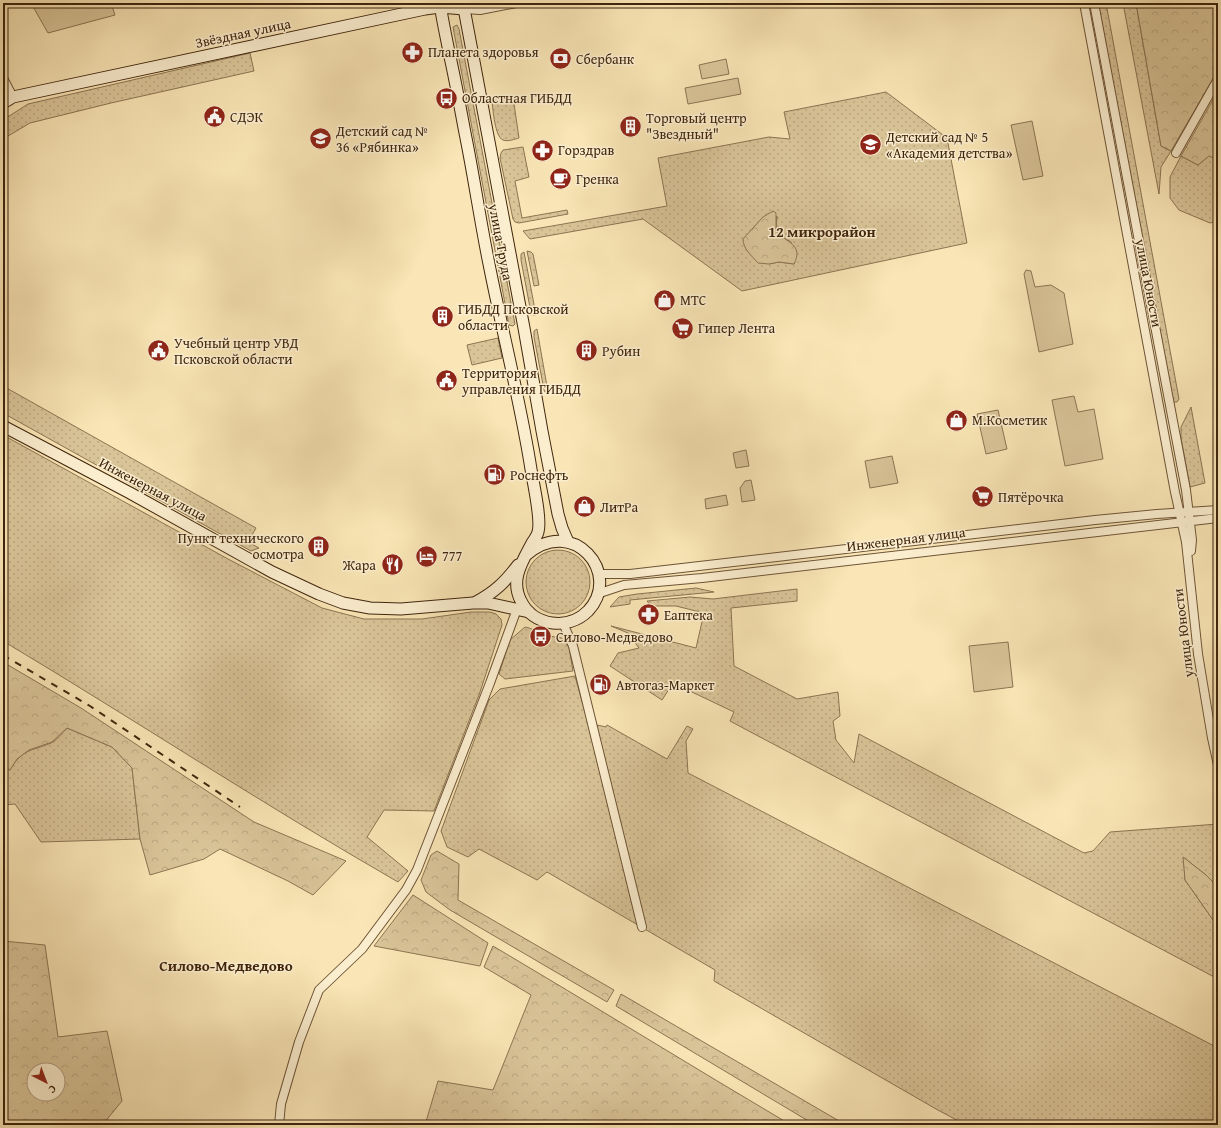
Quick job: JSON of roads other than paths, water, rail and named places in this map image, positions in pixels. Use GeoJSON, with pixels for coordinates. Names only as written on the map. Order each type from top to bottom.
{"type":"FeatureCollection","features":[{"type":"Feature","properties":{"kind":"main road","name":"Звёздная улица"},"geometry":{"type":"LineString","coordinates":[[8,100],[440,5],[463,6]]}},
{"type":"Feature","properties":{"kind":"main road","name":"улица Труда"},"geometry":{"type":"LineString","coordinates":[[440,5],[467,143],[488,262],[521,418],[538,510],[538,532],[524,558]]}},
{"type":"Feature","properties":{"kind":"main road","name":"улица Труда"},"geometry":{"type":"LineString","coordinates":[[463,6],[509,248],[544,446],[558,514],[568,542]]}},
{"type":"Feature","properties":{"kind":"main road","name":"Инженерная улица"},"geometry":{"type":"LineString","coordinates":[[3,426],[136,496],[272,572],[343,603],[370,608],[420,608],[488,603],[529,612],[544,621],[554,624],[572,621],[580,617],[588,611],[598,594]]}},
{"type":"Feature","properties":{"kind":"main road","name":"Инженерная улица"},"geometry":{"type":"LineString","coordinates":[[474,603],[487,596],[503,584],[524,558],[535,548],[545,543],[556,541],[568,542]]}},
{"type":"Feature","properties":{"kind":"main road"},"geometry":{"type":"LineString","coordinates":[[568,542],[577,545],[588,554],[596,565],[599,584],[598,594]]}},
{"type":"Feature","properties":{"kind":"main road","name":"Инженерная улица"},"geometry":{"type":"LineString","coordinates":[[524,558],[517,574],[516,588],[521,601],[529,612]]}},
{"type":"Feature","properties":{"kind":"street","name":"Звёздная улица"},"geometry":{"type":"LineString","coordinates":[[463,6],[480,10],[516,3]]}},
{"type":"Feature","properties":{"kind":"street","name":"улица Юности"},"geometry":{"type":"LineString","coordinates":[[1084,3],[1180,512],[1185,522]]}},
{"type":"Feature","properties":{"kind":"street","name":"улица Юности"},"geometry":{"type":"LineString","coordinates":[[1094,3],[1186,490],[1188,512],[1185,522],[1186,542],[1198,654],[1218,765]]}},
{"type":"Feature","properties":{"kind":"street"},"geometry":{"type":"LineString","coordinates":[[3,78],[8,100]]}},
{"type":"Feature","properties":{"kind":"street"},"geometry":{"type":"LineString","coordinates":[[1176,153],[1218,79]]}},
{"type":"Feature","properties":{"kind":"street","name":"Инженерная улица"},"geometry":{"type":"LineString","coordinates":[[598,574],[634,574],[1095,520],[1218,510]]}},
{"type":"Feature","properties":{"kind":"street","name":"Инженерная улица"},"geometry":{"type":"LineString","coordinates":[[598,594],[624,585],[702,578],[1218,518]]}},
{"type":"Feature","properties":{"kind":"street"},"geometry":{"type":"LineString","coordinates":[[278,1125],[281,1104],[299,1042],[319,990],[362,949],[406,890],[417,870],[490,683],[517,609]]}},
{"type":"Feature","properties":{"kind":"street"},"geometry":{"type":"LineString","coordinates":[[564,623],[573,646],[642,927]]}},
{"type":"Feature","properties":{"kind":"railway"},"geometry":{"type":"LineString","coordinates":[[3,655],[90,706],[240,807]]}},
{"type":"Feature","properties":{"kind":"place","name":"Планета здоровья"},"geometry":{"type":"Point","coordinates":[413,52]}},
{"type":"Feature","properties":{"kind":"place","name":"Сбербанк"},"geometry":{"type":"Point","coordinates":[561,59]}},
{"type":"Feature","properties":{"kind":"place","name":"Областная ГИБДД"},"geometry":{"type":"Point","coordinates":[446,98]}},
{"type":"Feature","properties":{"kind":"place","name":"СДЭК"},"geometry":{"type":"Point","coordinates":[214,117]}},
{"type":"Feature","properties":{"kind":"place","name":"Торговый центр \"Звездный\""},"geometry":{"type":"Point","coordinates":[631,126]}},
{"type":"Feature","properties":{"kind":"place","name":"Детский сад № 36 «Рябинка»"},"geometry":{"type":"Point","coordinates":[321,139]}},
{"type":"Feature","properties":{"kind":"place","name":"Детский сад № 5 «Академия детства»"},"geometry":{"type":"Point","coordinates":[870,145]}},
{"type":"Feature","properties":{"kind":"place","name":"Горздрав"},"geometry":{"type":"Point","coordinates":[543,150]}},
{"type":"Feature","properties":{"kind":"place","name":"Гренка"},"geometry":{"type":"Point","coordinates":[560,179]}},
{"type":"Feature","properties":{"kind":"place","name":"МТС"},"geometry":{"type":"Point","coordinates":[665,300]}},
{"type":"Feature","properties":{"kind":"place","name":"ГИБДД Псковской области"},"geometry":{"type":"Point","coordinates":[443,317]}},
{"type":"Feature","properties":{"kind":"place","name":"Гипер Лента"},"geometry":{"type":"Point","coordinates":[683,328]}},
{"type":"Feature","properties":{"kind":"place","name":"Учебный центр УВД Псковской области"},"geometry":{"type":"Point","coordinates":[159,351]}},
{"type":"Feature","properties":{"kind":"place","name":"Рубин"},"geometry":{"type":"Point","coordinates":[586,351]}},
{"type":"Feature","properties":{"kind":"place","name":"Территория управления ГИБДД"},"geometry":{"type":"Point","coordinates":[446,381]}},
{"type":"Feature","properties":{"kind":"place","name":"М.Косметик"},"geometry":{"type":"Point","coordinates":[956,420]}},
{"type":"Feature","properties":{"kind":"place","name":"Роснефть"},"geometry":{"type":"Point","coordinates":[494,475]}},
{"type":"Feature","properties":{"kind":"place","name":"Пятёрочка"},"geometry":{"type":"Point","coordinates":[982,497]}},
{"type":"Feature","properties":{"kind":"place","name":"ЛитРа"},"geometry":{"type":"Point","coordinates":[584,507]}},
{"type":"Feature","properties":{"kind":"place","name":"Пункт технического осмотра"},"geometry":{"type":"Point","coordinates":[319,546]}},
{"type":"Feature","properties":{"kind":"place","name":"777"},"geometry":{"type":"Point","coordinates":[427,556]}},
{"type":"Feature","properties":{"kind":"place","name":"Жара"},"geometry":{"type":"Point","coordinates":[392,565]}},
{"type":"Feature","properties":{"kind":"place","name":"Еаптека"},"geometry":{"type":"Point","coordinates":[648,615]}},
{"type":"Feature","properties":{"kind":"place","name":"Силово-Медведово"},"geometry":{"type":"Point","coordinates":[541,637]}},
{"type":"Feature","properties":{"kind":"place","name":"Автогаз-Маркет"},"geometry":{"type":"Point","coordinates":[601,685]}},
{"type":"Feature","properties":{"kind":"district","name":"12 микрорайон"},"geometry":{"type":"Point","coordinates":[822,231]}},
{"type":"Feature","properties":{"kind":"district","name":"Силово-Медведово"},"geometry":{"type":"Point","coordinates":[226,965]}}]}
